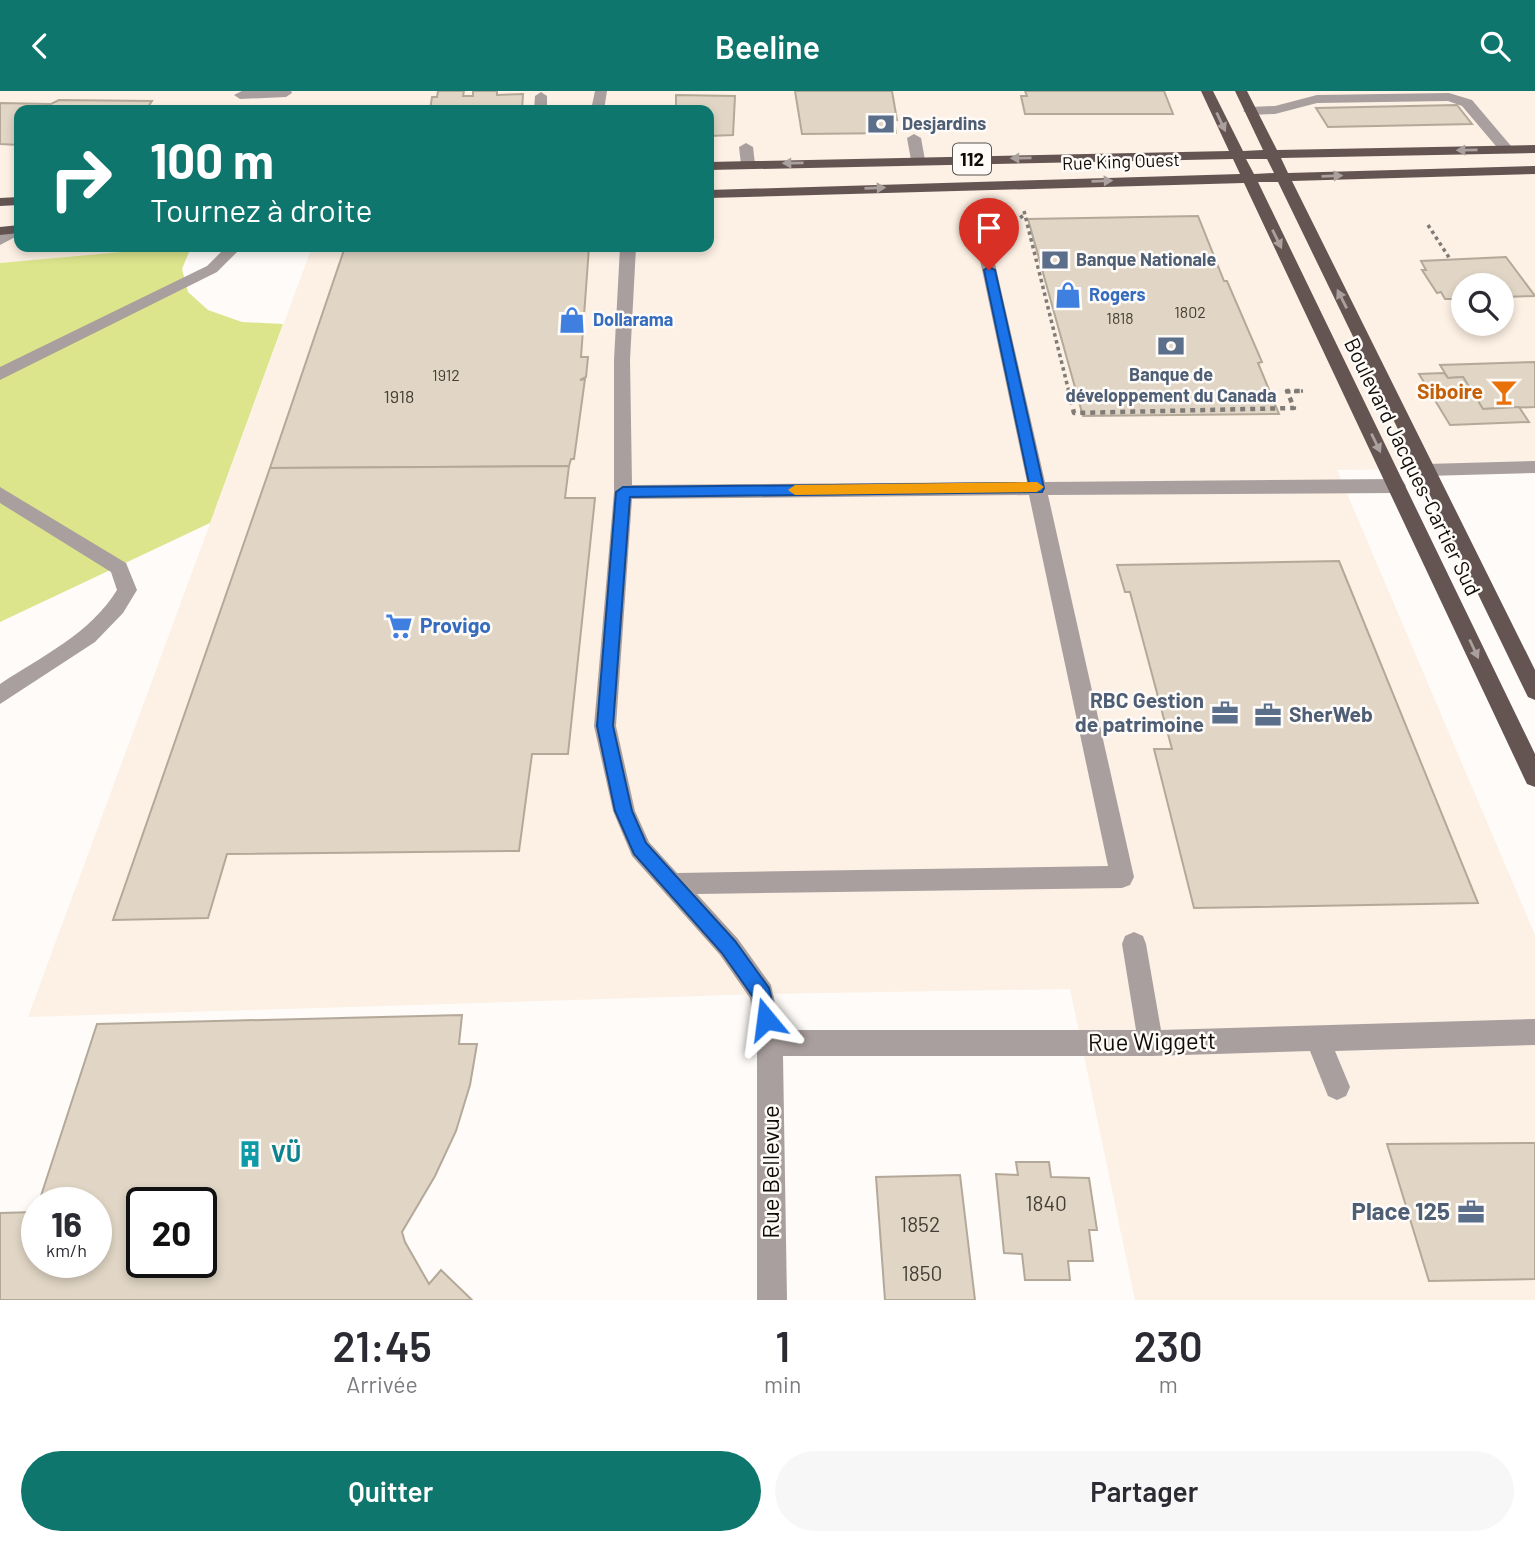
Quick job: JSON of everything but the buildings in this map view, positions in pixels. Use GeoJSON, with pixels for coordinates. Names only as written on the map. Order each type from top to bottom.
{"type":"FeatureCollection","features":[{"type":"Feature","properties":{"kind":"main road","name":"Boulevard Jacques-Cartier Sud"},"geometry":{"type":"LineString","coordinates":[[1207,91],[1535,777]]}},
{"type":"Feature","properties":{"kind":"main road","name":"Boulevard Jacques-Cartier Sud"},"geometry":{"type":"LineString","coordinates":[[1241,91],[1535,691]]}},
{"type":"Feature","properties":{"kind":"main road","name":"Rue King Ouest"},"geometry":{"type":"LineString","coordinates":[[714,166],[1535,149]]}},
{"type":"Feature","properties":{"kind":"main road","name":"Rue King Ouest"},"geometry":{"type":"LineString","coordinates":[[714,194],[1535,170]]}},
{"type":"Feature","properties":{"kind":"street"},"geometry":{"type":"LineString","coordinates":[[1286,91],[1294,105]]}},
{"type":"Feature","properties":{"kind":"street"},"geometry":{"type":"LineString","coordinates":[[241,93],[286,93]]}},
{"type":"Feature","properties":{"kind":"street"},"geometry":{"type":"LineString","coordinates":[[1250,111],[1275,110],[1294,105],[1314,95],[1447,94],[1467,103],[1489,106]]}},
{"type":"Feature","properties":{"kind":"street"},"geometry":{"type":"LineString","coordinates":[[1467,103],[1506,149]]}},
{"type":"Feature","properties":{"kind":"street"},"geometry":{"type":"LineString","coordinates":[[914,138],[918,160]]}},
{"type":"Feature","properties":{"kind":"street"},"geometry":{"type":"LineString","coordinates":[[746,147],[748,164]]}},
{"type":"Feature","properties":{"kind":"street"},"geometry":{"type":"LineString","coordinates":[[670,884],[1122,877],[984,246]]}},
{"type":"Feature","properties":{"kind":"street"},"geometry":{"type":"LineString","coordinates":[[0,375],[212,269],[229,252]]}},
{"type":"Feature","properties":{"kind":"street","name":"Rue Bellevue"},"geometry":{"type":"LineString","coordinates":[[628,252],[622,360],[623,492],[605,726],[624,811],[640,849],[729,947],[762,994],[769,1043],[772,1300]]}},
{"type":"Feature","properties":{"kind":"street"},"geometry":{"type":"LineString","coordinates":[[1426,470],[1535,467]]}},
{"type":"Feature","properties":{"kind":"street"},"geometry":{"type":"LineString","coordinates":[[623,492],[1397,486]]}},
{"type":"Feature","properties":{"kind":"street"},"geometry":{"type":"LineString","coordinates":[[0,493],[119,568],[127,590],[118,608],[94,631],[0,695]]}},
{"type":"Feature","properties":{"kind":"street"},"geometry":{"type":"LineString","coordinates":[[1134,944],[1152,1043]]}},
{"type":"Feature","properties":{"kind":"street","name":"Rue Wiggett"},"geometry":{"type":"LineString","coordinates":[[769,1043],[1152,1043],[1535,1032]]}},
{"type":"Feature","properties":{"kind":"street"},"geometry":{"type":"LineString","coordinates":[[1317,1038],[1337,1087]]}},
{"type":"Feature","properties":{"kind":"path"},"geometry":{"type":"LineString","coordinates":[[1025,214],[1073,413],[1294,408],[1287,391],[1303,391]]}},
{"type":"Feature","properties":{"kind":"path"},"geometry":{"type":"LineString","coordinates":[[1428,225],[1450,259]]}},
{"type":"Feature","properties":{"kind":"shaded area"},"geometry":{"type":"Polygon","coordinates":[[[0,91],[1535,91],[1535,467],[1337,470],[1535,935],[1535,1300],[1135,1300],[1070,989],[762,994],[28,1017],[310,252],[714,252],[714,105],[14,105],[14,252],[121,252],[0,263],[0,91]]]}},
{"type":"Feature","properties":{"kind":"green space"},"geometry":{"type":"Polygon","coordinates":[[[121,252],[189,252],[182,269],[188,292],[208,310],[242,322],[283,324],[210,523],[0,622],[0,263],[121,252]]]}},
{"type":"Feature","properties":{"kind":"slow traffic"},"geometry":{"type":"LineString","coordinates":[[795,490],[1037,487]]}},
{"type":"Feature","properties":{"kind":"place","name":"Desjardins"},"geometry":{"type":"Point","coordinates":[881,124]}},
{"type":"Feature","properties":{"kind":"place","name":"Banque Nationale"},"geometry":{"type":"Point","coordinates":[1055,260]}},
{"type":"Feature","properties":{"kind":"place","name":"Rogers"},"geometry":{"type":"Point","coordinates":[1068,295]}},
{"type":"Feature","properties":{"kind":"place","name":"Dollarama"},"geometry":{"type":"Point","coordinates":[572,320]}},
{"type":"Feature","properties":{"kind":"place","name":"Banque de développement du Canada"},"geometry":{"type":"Point","coordinates":[1171,346]}},
{"type":"Feature","properties":{"kind":"place","name":"Siboire"},"geometry":{"type":"Point","coordinates":[1504,392]}},
{"type":"Feature","properties":{"kind":"place","name":"Provigo"},"geometry":{"type":"Point","coordinates":[399,626]}},
{"type":"Feature","properties":{"kind":"place","name":"RBC Gestion de patrimoine"},"geometry":{"type":"Point","coordinates":[1225,713]}},
{"type":"Feature","properties":{"kind":"place","name":"SherWeb"},"geometry":{"type":"Point","coordinates":[1268,715]}},
{"type":"Feature","properties":{"kind":"place","name":"VÜ"},"geometry":{"type":"Point","coordinates":[250,1154]}},
{"type":"Feature","properties":{"kind":"place","name":"Place 125"},"geometry":{"type":"Point","coordinates":[1471,1212]}},
{"type":"Feature","properties":{"kind":"route"},"geometry":{"type":"LineString","coordinates":[[766,1019],[762,994],[729,947],[640,849],[624,811],[605,726],[623,492],[1037,488],[989,270]]}}]}
